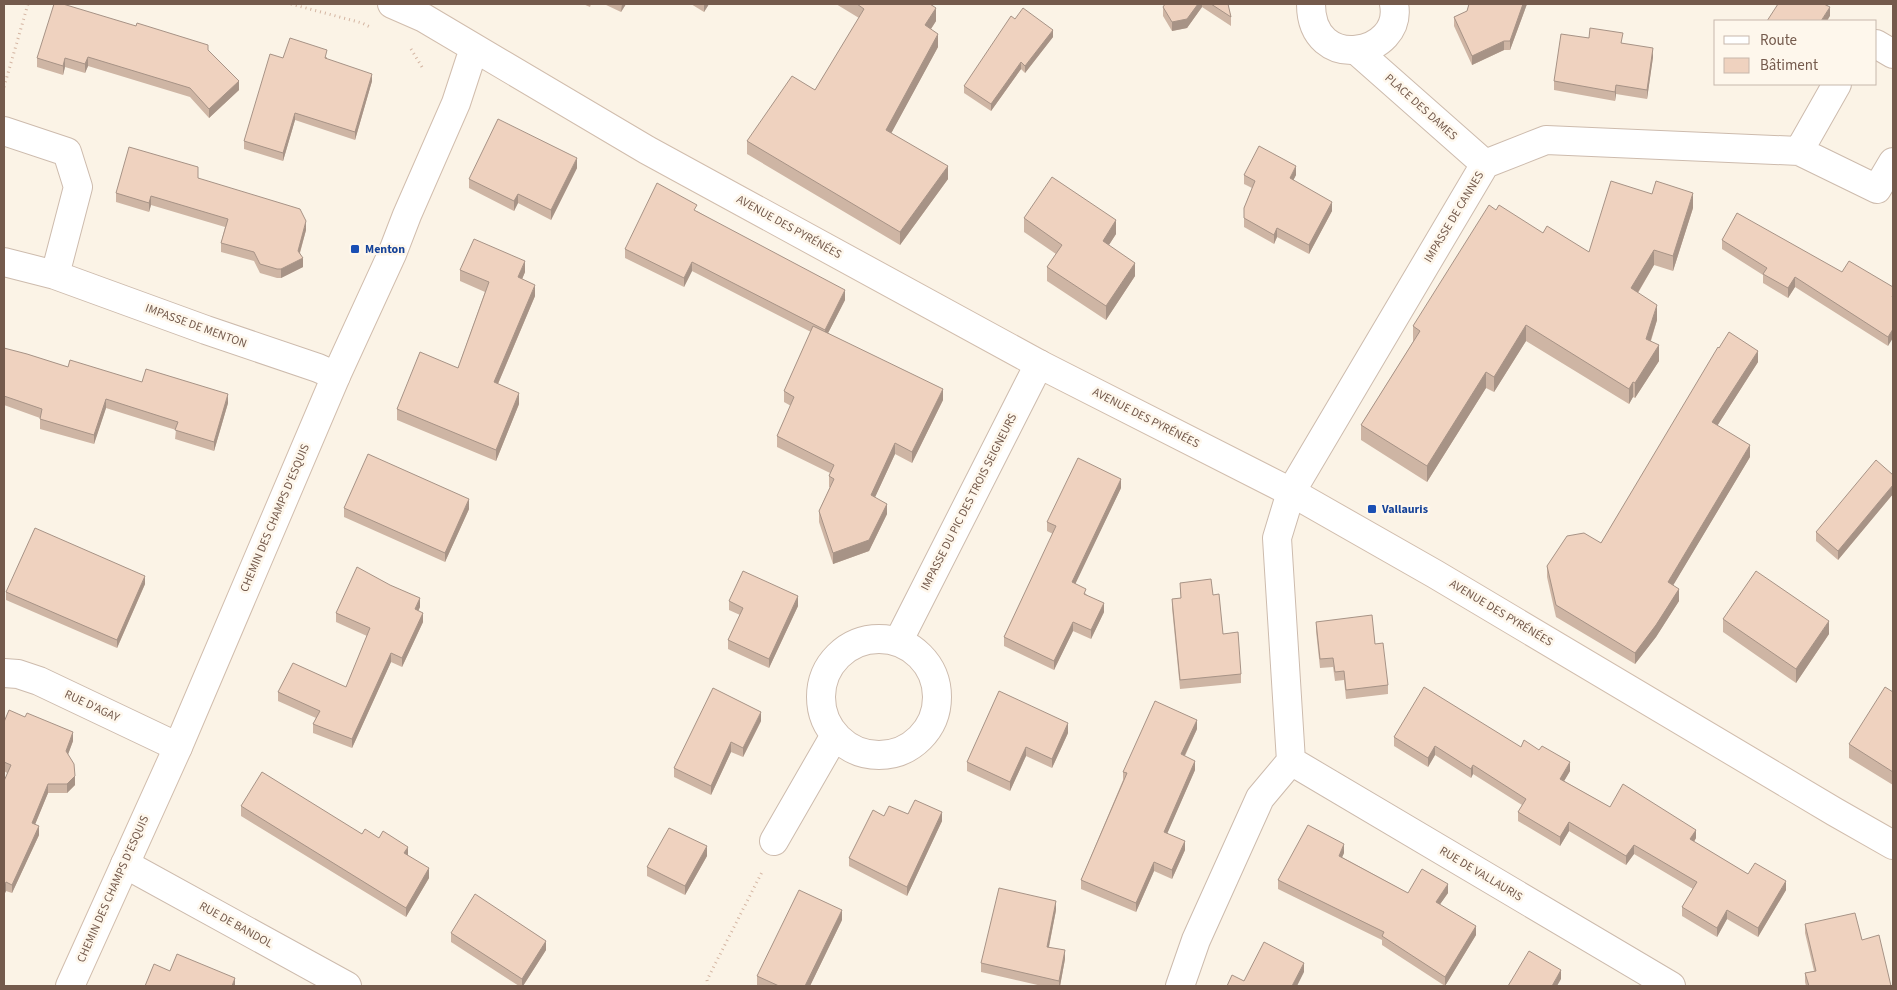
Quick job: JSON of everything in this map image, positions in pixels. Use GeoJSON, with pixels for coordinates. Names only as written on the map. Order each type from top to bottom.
{"type":"FeatureCollection","features":[{"type":"Feature","properties":{"kind":"street","name":"AVENUE DES PYRÉNÉES"},"geometry":{"type":"LineString","coordinates":[[392,4],[424,18],[647,150],[1039,364],[1291,492],[1435,574],[1893,845]]}},
{"type":"Feature","properties":{"kind":"street","name":"PLACE DES DAMES"},"geometry":{"type":"LineString","coordinates":[[1311,4],[1311,16],[1317,30],[1327,42],[1342,49],[1357,50],[1485,164]]}},
{"type":"Feature","properties":{"kind":"street"},"geometry":{"type":"LineString","coordinates":[[1357,50],[1373,46],[1385,36],[1392,23],[1394,4]]}},
{"type":"Feature","properties":{"kind":"street"},"geometry":{"type":"LineString","coordinates":[[1877,45],[1893,54]]}},
{"type":"Feature","properties":{"kind":"street","name":"CHEMIN DES CHAMPS D'ESQUIS"},"geometry":{"type":"LineString","coordinates":[[70,986],[178,747],[336,376],[392,254],[456,103],[474,48]]}},
{"type":"Feature","properties":{"kind":"street"},"geometry":{"type":"LineString","coordinates":[[1799,151],[1836,85]]}},
{"type":"Feature","properties":{"kind":"street"},"geometry":{"type":"LineString","coordinates":[[4,131],[67,152],[78,187],[55,274]]}},
{"type":"Feature","properties":{"kind":"street","name":"IMPASSE DE CANNES"},"geometry":{"type":"LineString","coordinates":[[1291,492],[1485,164],[1546,140],[1799,151],[1877,189],[1893,162]]}},
{"type":"Feature","properties":{"kind":"street","name":"IMPASSE DE MENTON"},"geometry":{"type":"LineString","coordinates":[[4,262],[55,274],[336,376]]}},
{"type":"Feature","properties":{"kind":"street","name":"IMPASSE DU PIC DES TROIS SEIGNEURS"},"geometry":{"type":"LineString","coordinates":[[899,640],[1039,364]]}},
{"type":"Feature","properties":{"kind":"street"},"geometry":{"type":"LineString","coordinates":[[1180,986],[1196,940],[1260,798],[1291,761],[1277,538],[1291,492]]}},
{"type":"Feature","properties":{"kind":"street"},"geometry":{"type":"LineString","coordinates":[[870,639],[899,640],[920,655],[928,665],[936,683],[937,703],[925,733],[910,746],[894,753],[874,755],[851,748],[835,735],[822,711],[820,691],[822,680],[832,662],[840,653],[857,642],[870,639]]}},
{"type":"Feature","properties":{"kind":"street","name":"RUE D'AGAY"},"geometry":{"type":"LineString","coordinates":[[4,673],[18,674],[39,681],[178,747]]}},
{"type":"Feature","properties":{"kind":"street"},"geometry":{"type":"LineString","coordinates":[[774,841],[835,735]]}},
{"type":"Feature","properties":{"kind":"street","name":"RUE DE VALLAURIS"},"geometry":{"type":"LineString","coordinates":[[1291,761],[1670,986]]}},
{"type":"Feature","properties":{"kind":"street","name":"RUE DE BANDOL"},"geometry":{"type":"LineString","coordinates":[[125,864],[348,986]]}},
{"type":"Feature","properties":{"kind":"path"},"geometry":{"type":"LineString","coordinates":[[4,87],[28,4]]}},
{"type":"Feature","properties":{"kind":"path"},"geometry":{"type":"LineString","coordinates":[[291,4],[362,23],[370,28]]}},
{"type":"Feature","properties":{"kind":"path"},"geometry":{"type":"LineString","coordinates":[[404,46],[413,50],[422,67]]}},
{"type":"Feature","properties":{"kind":"path"},"geometry":{"type":"LineString","coordinates":[[708,986],[708,980],[764,866],[774,841]]}},
{"type":"Feature","properties":{"kind":"building"},"geometry":{"type":"Polygon","coordinates":[[[54,4],[63,4],[136,26],[137,23],[208,45],[208,50],[239,81],[209,109],[190,88],[88,57],[85,64],[65,58],[63,66],[37,58],[54,4]]]}},
{"type":"Feature","properties":{"kind":"building"},"geometry":{"type":"Polygon","coordinates":[[[857,4],[930,4],[936,8],[925,25],[938,34],[886,130],[948,166],[900,232],[747,141],[792,76],[815,90],[864,9],[857,4]]]}},
{"type":"Feature","properties":{"kind":"building"},"geometry":{"type":"Polygon","coordinates":[[[1165,4],[1198,4],[1187,19],[1172,22],[1163,7],[1165,4]]]}},
{"type":"Feature","properties":{"kind":"building"},"geometry":{"type":"Polygon","coordinates":[[[1211,4],[1228,4],[1231,17],[1211,4]]]}},
{"type":"Feature","properties":{"kind":"building"},"geometry":{"type":"Polygon","coordinates":[[[1469,4],[1523,4],[1510,41],[1504,41],[1472,56],[1454,17],[1467,11],[1469,4]]]}},
{"type":"Feature","properties":{"kind":"building"},"geometry":{"type":"Polygon","coordinates":[[[1778,4],[1824,4],[1830,7],[1822,20],[1768,20],[1778,4]]]}},
{"type":"Feature","properties":{"kind":"building"},"geometry":{"type":"Polygon","coordinates":[[[1023,8],[1053,30],[1025,66],[1021,62],[991,104],[964,86],[1011,16],[1015,19],[1023,8]]]}},
{"type":"Feature","properties":{"kind":"building"},"geometry":{"type":"Polygon","coordinates":[[[1590,28],[1623,33],[1621,43],[1653,48],[1647,90],[1616,85],[1615,92],[1554,81],[1561,34],[1589,38],[1590,28]]]}},
{"type":"Feature","properties":{"kind":"building"},"geometry":{"type":"Polygon","coordinates":[[[290,38],[327,50],[325,58],[372,74],[355,132],[295,113],[283,153],[244,141],[270,54],[283,58],[290,38]]]}},
{"type":"Feature","properties":{"kind":"building"},"geometry":{"type":"Polygon","coordinates":[[[498,119],[577,158],[551,210],[518,194],[514,201],[469,179],[498,119]]]}},
{"type":"Feature","properties":{"kind":"building"},"geometry":{"type":"Polygon","coordinates":[[[1259,146],[1296,166],[1290,178],[1332,202],[1309,245],[1277,228],[1274,235],[1244,218],[1244,208],[1255,181],[1244,175],[1259,146]]]}},
{"type":"Feature","properties":{"kind":"building"},"geometry":{"type":"Polygon","coordinates":[[[129,147],[198,167],[198,178],[300,209],[306,221],[298,251],[303,258],[281,269],[260,264],[254,252],[221,243],[228,219],[151,196],[149,203],[116,193],[129,147]]]}},
{"type":"Feature","properties":{"kind":"building"},"geometry":{"type":"Polygon","coordinates":[[[1052,177],[1116,220],[1103,241],[1135,263],[1106,306],[1047,267],[1062,245],[1024,218],[1052,177]]]}},
{"type":"Feature","properties":{"kind":"building"},"geometry":{"type":"Polygon","coordinates":[[[1611,181],[1652,194],[1656,181],[1693,193],[1673,256],[1654,250],[1631,288],[1657,305],[1646,339],[1659,345],[1635,383],[1633,382],[1629,389],[1526,325],[1494,377],[1486,372],[1427,466],[1361,425],[1420,331],[1413,326],[1489,205],[1496,210],[1499,205],[1543,233],[1547,226],[1589,252],[1611,181]]]}},
{"type":"Feature","properties":{"kind":"building"},"geometry":{"type":"Polygon","coordinates":[[[657,183],[697,205],[694,210],[845,290],[825,330],[692,262],[684,278],[625,249],[657,183]]]}},
{"type":"Feature","properties":{"kind":"building"},"geometry":{"type":"Polygon","coordinates":[[[1737,213],[1842,272],[1849,261],[1893,287],[1893,329],[1888,337],[1795,277],[1788,288],[1763,274],[1767,268],[1722,240],[1737,213]]]}},
{"type":"Feature","properties":{"kind":"building"},"geometry":{"type":"Polygon","coordinates":[[[474,239],[525,261],[518,277],[535,285],[494,382],[519,393],[496,450],[397,409],[420,352],[458,368],[489,282],[460,270],[474,239]]]}},
{"type":"Feature","properties":{"kind":"building"},"geometry":{"type":"Polygon","coordinates":[[[813,326],[943,389],[912,452],[895,443],[871,495],[887,504],[869,540],[833,553],[819,511],[834,479],[829,476],[834,465],[777,436],[794,397],[784,391],[813,326]]]}},
{"type":"Feature","properties":{"kind":"building"},"geometry":{"type":"Polygon","coordinates":[[[1729,332],[1758,351],[1712,422],[1750,445],[1668,582],[1679,589],[1635,653],[1556,605],[1547,566],[1567,536],[1584,533],[1601,543],[1718,347],[1729,332]]]}},
{"type":"Feature","properties":{"kind":"building"},"geometry":{"type":"Polygon","coordinates":[[[4,348],[68,367],[70,360],[142,382],[146,369],[228,394],[214,442],[175,430],[178,422],[106,399],[94,435],[40,419],[42,409],[4,396],[4,348]]]}},
{"type":"Feature","properties":{"kind":"building"},"geometry":{"type":"Polygon","coordinates":[[[368,454],[469,499],[445,553],[344,508],[368,454]]]}},
{"type":"Feature","properties":{"kind":"building"},"geometry":{"type":"Polygon","coordinates":[[[1078,458],[1121,479],[1072,582],[1086,589],[1084,594],[1104,603],[1091,630],[1073,622],[1054,661],[1004,637],[1056,526],[1047,522],[1078,458]]]}},
{"type":"Feature","properties":{"kind":"building"},"geometry":{"type":"Polygon","coordinates":[[[1876,460],[1893,475],[1893,485],[1838,551],[1816,532],[1876,460]]]}},
{"type":"Feature","properties":{"kind":"building"},"geometry":{"type":"Polygon","coordinates":[[[35,528],[145,576],[117,640],[6,592],[35,528]]]}},
{"type":"Feature","properties":{"kind":"building"},"geometry":{"type":"Polygon","coordinates":[[[357,567],[390,585],[420,598],[415,609],[423,613],[402,658],[391,653],[352,739],[313,724],[320,711],[278,692],[293,663],[346,687],[370,628],[336,613],[357,567]]]}},
{"type":"Feature","properties":{"kind":"building"},"geometry":{"type":"Polygon","coordinates":[[[743,571],[798,596],[769,659],[728,640],[743,608],[729,601],[743,571]]]}},
{"type":"Feature","properties":{"kind":"building"},"geometry":{"type":"Polygon","coordinates":[[[1756,571],[1829,621],[1796,669],[1723,619],[1756,571]]]}},
{"type":"Feature","properties":{"kind":"building"},"geometry":{"type":"Polygon","coordinates":[[[1211,579],[1213,595],[1219,594],[1223,634],[1238,632],[1241,674],[1180,680],[1172,599],[1181,598],[1180,583],[1211,579]]]}},
{"type":"Feature","properties":{"kind":"building"},"geometry":{"type":"Polygon","coordinates":[[[1372,615],[1375,644],[1383,643],[1388,685],[1346,690],[1344,671],[1335,672],[1333,658],[1320,659],[1316,622],[1372,615]]]}},
{"type":"Feature","properties":{"kind":"building"},"geometry":{"type":"Polygon","coordinates":[[[1424,687],[1521,747],[1524,740],[1539,750],[1542,746],[1570,762],[1560,779],[1610,807],[1623,784],[1696,830],[1690,839],[1748,874],[1755,863],[1786,881],[1758,928],[1727,910],[1717,928],[1682,907],[1697,882],[1634,845],[1626,856],[1569,822],[1560,837],[1518,812],[1526,799],[1473,765],[1471,769],[1435,746],[1428,758],[1394,737],[1424,687]]]}},
{"type":"Feature","properties":{"kind":"building"},"geometry":{"type":"Polygon","coordinates":[[[1885,687],[1893,692],[1893,772],[1849,744],[1885,687]]]}},
{"type":"Feature","properties":{"kind":"building"},"geometry":{"type":"Polygon","coordinates":[[[713,688],[761,712],[743,748],[731,742],[711,786],[674,768],[713,688]]]}},
{"type":"Feature","properties":{"kind":"building"},"geometry":{"type":"Polygon","coordinates":[[[999,691],[1068,723],[1052,759],[1026,747],[1010,782],[967,762],[999,691]]]}},
{"type":"Feature","properties":{"kind":"building"},"geometry":{"type":"Polygon","coordinates":[[[1155,701],[1197,720],[1181,754],[1195,761],[1164,832],[1185,841],[1172,870],[1154,862],[1136,903],[1081,880],[1127,773],[1123,772],[1155,701]]]}},
{"type":"Feature","properties":{"kind":"building"},"geometry":{"type":"Polygon","coordinates":[[[9,710],[25,717],[27,713],[73,732],[66,751],[74,764],[75,776],[67,784],[48,784],[32,823],[39,826],[12,885],[6,882],[4,886],[4,781],[11,765],[4,762],[4,722],[9,710]]]}},
{"type":"Feature","properties":{"kind":"building"},"geometry":{"type":"Polygon","coordinates":[[[262,772],[362,834],[365,829],[379,838],[383,831],[408,847],[404,853],[429,868],[406,908],[241,806],[262,772]]]}},
{"type":"Feature","properties":{"kind":"building"},"geometry":{"type":"Polygon","coordinates":[[[915,800],[942,812],[907,887],[849,858],[873,810],[884,816],[889,806],[908,814],[915,800]]]}},
{"type":"Feature","properties":{"kind":"building"},"geometry":{"type":"Polygon","coordinates":[[[1308,825],[1344,844],[1339,856],[1408,893],[1422,869],[1448,884],[1436,902],[1476,926],[1445,977],[1382,936],[1384,932],[1278,880],[1308,825]]]}},
{"type":"Feature","properties":{"kind":"building"},"geometry":{"type":"Polygon","coordinates":[[[669,828],[707,846],[685,886],[647,867],[669,828]]]}},
{"type":"Feature","properties":{"kind":"building"},"geometry":{"type":"Polygon","coordinates":[[[999,888],[1056,901],[1047,947],[1065,950],[1059,981],[981,963],[999,888]]]}},
{"type":"Feature","properties":{"kind":"building"},"geometry":{"type":"Polygon","coordinates":[[[799,890],[842,910],[805,986],[779,986],[757,976],[799,890]]]}},
{"type":"Feature","properties":{"kind":"building"},"geometry":{"type":"Polygon","coordinates":[[[475,894],[546,941],[522,979],[451,933],[475,894]]]}},
{"type":"Feature","properties":{"kind":"building"},"geometry":{"type":"Polygon","coordinates":[[[1855,913],[1862,940],[1879,935],[1891,986],[1809,986],[1805,973],[1816,971],[1805,924],[1855,913]]]}},
{"type":"Feature","properties":{"kind":"building"},"geometry":{"type":"Polygon","coordinates":[[[1264,942],[1304,963],[1292,986],[1227,986],[1232,975],[1244,981],[1264,942]]]}},
{"type":"Feature","properties":{"kind":"building"},"geometry":{"type":"Polygon","coordinates":[[[1529,951],[1561,970],[1552,986],[1508,986],[1529,951]]]}},
{"type":"Feature","properties":{"kind":"building"},"geometry":{"type":"Polygon","coordinates":[[[177,954],[235,978],[232,986],[145,986],[154,964],[170,971],[177,954]]]}},
{"type":"Feature","properties":{"kind":"place","name":"Menton"},"geometry":{"type":"Point","coordinates":[355,249]}},
{"type":"Feature","properties":{"kind":"place","name":"Vallauris"},"geometry":{"type":"Point","coordinates":[1372,509]}}]}
